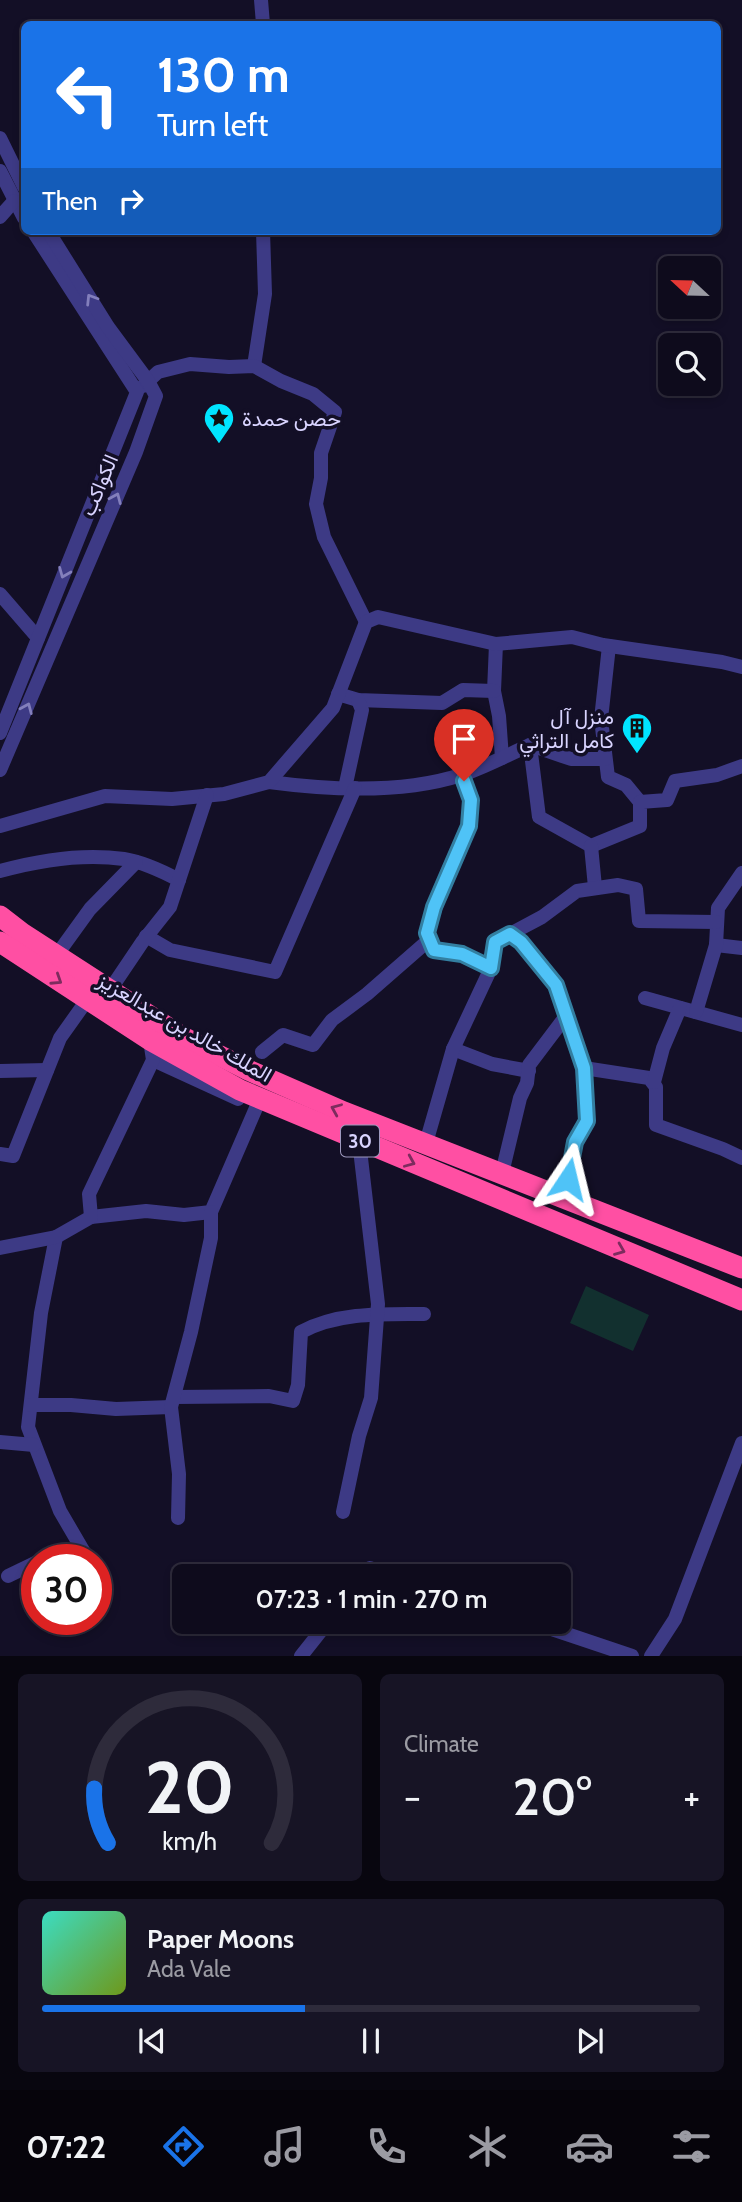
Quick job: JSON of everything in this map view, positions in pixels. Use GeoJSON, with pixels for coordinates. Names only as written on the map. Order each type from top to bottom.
{"type":"FeatureCollection","features":[{"type":"Feature","properties":{"kind":"highway","name":"الملك خالد بن عبدالعزيز"},"geometry":{"type":"LineString","coordinates":[[0,916],[56,956],[181,1036],[248,1070],[344,1112],[742,1268]]}},
{"type":"Feature","properties":{"kind":"highway","name":"الملك خالد بن عبدالعزيز"},"geometry":{"type":"LineString","coordinates":[[0,942],[87,1000],[151,1050],[359,1141],[742,1300]]}},
{"type":"Feature","properties":{"kind":"street"},"geometry":{"type":"LineString","coordinates":[[261,0],[263,21]]}},
{"type":"Feature","properties":{"kind":"street"},"geometry":{"type":"LineString","coordinates":[[0,138],[21,181]]}},
{"type":"Feature","properties":{"kind":"street"},"geometry":{"type":"LineString","coordinates":[[0,172],[21,213]]}},
{"type":"Feature","properties":{"kind":"street"},"geometry":{"type":"LineString","coordinates":[[0,217],[14,201]]}},
{"type":"Feature","properties":{"kind":"street"},"geometry":{"type":"LineString","coordinates":[[36,235],[137,392],[158,372],[190,364],[254,366],[313,394],[335,412],[320,453],[316,504],[324,537],[366,622]]}},
{"type":"Feature","properties":{"kind":"street"},"geometry":{"type":"LineString","coordinates":[[50,235],[108,327],[148,381]]}},
{"type":"Feature","properties":{"kind":"street"},"geometry":{"type":"LineString","coordinates":[[254,366],[265,293],[263,235]]}},
{"type":"Feature","properties":{"kind":"street","name":"الكواكب"},"geometry":{"type":"LineString","coordinates":[[0,770],[136,452],[156,396],[148,381]]}},
{"type":"Feature","properties":{"kind":"street","name":"الكواكب"},"geometry":{"type":"LineString","coordinates":[[0,733],[137,392]]}},
{"type":"Feature","properties":{"kind":"street"},"geometry":{"type":"LineString","coordinates":[[0,594],[38,638]]}},
{"type":"Feature","properties":{"kind":"street"},"geometry":{"type":"LineString","coordinates":[[269,782],[333,708],[366,622],[378,617],[496,644],[572,637],[609,646],[742,667]]}},
{"type":"Feature","properties":{"kind":"street"},"geometry":{"type":"LineString","coordinates":[[496,644],[494,691],[502,758]]}},
{"type":"Feature","properties":{"kind":"street"},"geometry":{"type":"LineString","coordinates":[[591,846],[640,826],[640,802],[626,785],[608,777],[601,719],[609,646]]}},
{"type":"Feature","properties":{"kind":"street"},"geometry":{"type":"LineString","coordinates":[[338,694],[358,700],[442,703],[463,690],[494,691]]}},
{"type":"Feature","properties":{"kind":"street"},"geometry":{"type":"LineString","coordinates":[[146,936],[170,950],[275,972],[350,788],[362,710],[358,700]]}},
{"type":"Feature","properties":{"kind":"street"},"geometry":{"type":"LineString","coordinates":[[0,826],[105,796],[172,799],[224,794],[269,782],[306,787],[350,788],[431,783],[463,775],[530,745],[571,759],[605,759]]}},
{"type":"Feature","properties":{"kind":"street"},"geometry":{"type":"LineString","coordinates":[[530,745],[539,817],[591,846]]}},
{"type":"Feature","properties":{"kind":"street"},"geometry":{"type":"LineString","coordinates":[[640,802],[667,800],[675,782],[717,775],[742,766]]}},
{"type":"Feature","properties":{"kind":"street"},"geometry":{"type":"LineString","coordinates":[[463,775],[471,800],[469,826],[434,907],[427,933],[434,950],[462,954],[491,968]]}},
{"type":"Feature","properties":{"kind":"street"},"geometry":{"type":"LineString","coordinates":[[110,990],[146,936],[170,907],[207,796]]}},
{"type":"Feature","properties":{"kind":"street"},"geometry":{"type":"LineString","coordinates":[[591,846],[595,887]]}},
{"type":"Feature","properties":{"kind":"street"},"geometry":{"type":"LineString","coordinates":[[0,871],[34,862],[61,859],[124,859],[154,868],[179,880]]}},
{"type":"Feature","properties":{"kind":"street"},"geometry":{"type":"LineString","coordinates":[[56,956],[90,909],[135,862]]}},
{"type":"Feature","properties":{"kind":"street"},"geometry":{"type":"LineString","coordinates":[[696,1012],[716,945],[718,908],[742,873]]}},
{"type":"Feature","properties":{"kind":"street"},"geometry":{"type":"LineString","coordinates":[[426,1143],[453,1049],[491,968],[495,942],[542,916],[576,891],[595,887],[618,885],[636,889],[639,921],[716,922]]}},
{"type":"Feature","properties":{"kind":"street"},"geometry":{"type":"LineString","coordinates":[[510,934],[521,942],[556,985],[584,1068],[587,1121],[575,1142],[565,1197]]}},
{"type":"Feature","properties":{"kind":"street"},"geometry":{"type":"LineString","coordinates":[[262,1052],[283,1035],[313,1045],[331,1020],[367,994],[430,939]]}},
{"type":"Feature","properties":{"kind":"street"},"geometry":{"type":"LineString","coordinates":[[716,945],[742,948]]}},
{"type":"Feature","properties":{"kind":"street"},"geometry":{"type":"LineString","coordinates":[[645,998],[742,1025]]}},
{"type":"Feature","properties":{"kind":"street"},"geometry":{"type":"LineString","coordinates":[[0,1154],[13,1156],[60,1038],[87,1000]]}},
{"type":"Feature","properties":{"kind":"street"},"geometry":{"type":"LineString","coordinates":[[680,1008],[663,1048],[654,1082],[656,1125],[742,1158]]}},
{"type":"Feature","properties":{"kind":"street"},"geometry":{"type":"LineString","coordinates":[[502,1172],[529,1065],[566,1016]]}},
{"type":"Feature","properties":{"kind":"street"},"geometry":{"type":"LineString","coordinates":[[453,1049],[492,1064],[529,1071]]}},
{"type":"Feature","properties":{"kind":"street"},"geometry":{"type":"LineString","coordinates":[[92,1217],[89,1194],[151,1050],[256,1108],[279,1118],[320,1124]]}},
{"type":"Feature","properties":{"kind":"street"},"geometry":{"type":"LineString","coordinates":[[584,1068],[643,1076],[654,1082]]}},
{"type":"Feature","properties":{"kind":"street"},"geometry":{"type":"LineString","coordinates":[[0,1071],[47,1070]]}},
{"type":"Feature","properties":{"kind":"street"},"geometry":{"type":"LineString","coordinates":[[178,1518],[179,1474],[173,1402],[211,1238],[211,1212],[256,1108]]}},
{"type":"Feature","properties":{"kind":"street"},"geometry":{"type":"LineString","coordinates":[[343,1512],[359,1436],[371,1398],[378,1314],[376,1268],[359,1141]]}},
{"type":"Feature","properties":{"kind":"street"},"geometry":{"type":"LineString","coordinates":[[0,1248],[55,1237],[92,1217],[146,1211],[184,1215],[211,1212]]}},
{"type":"Feature","properties":{"kind":"street"},"geometry":{"type":"LineString","coordinates":[[55,1237],[41,1313],[28,1427],[60,1511],[79,1544]]}},
{"type":"Feature","properties":{"kind":"street"},"geometry":{"type":"LineString","coordinates":[[31,1405],[116,1409],[173,1402],[269,1396],[293,1401],[298,1385],[302,1332],[320,1322],[378,1314],[424,1314]]}},
{"type":"Feature","properties":{"kind":"street"},"geometry":{"type":"LineString","coordinates":[[0,1442],[34,1445]]}},
{"type":"Feature","properties":{"kind":"street"},"geometry":{"type":"LineString","coordinates":[[651,1656],[675,1619],[742,1443]]}},
{"type":"Feature","properties":{"kind":"street"},"geometry":{"type":"LineString","coordinates":[[8,1576],[21,1570]]}},
{"type":"Feature","properties":{"kind":"street"},"geometry":{"type":"LineString","coordinates":[[302,1656],[319,1634]]}},
{"type":"Feature","properties":{"kind":"street"},"geometry":{"type":"LineString","coordinates":[[567,1634],[632,1656]]}},
{"type":"Feature","properties":{"kind":"green space"},"geometry":{"type":"Polygon","coordinates":[[[586,1286],[649,1315],[633,1351],[570,1323],[586,1286]]]}},
{"type":"Feature","properties":{"kind":"place","name":"حصن حمدة"},"geometry":{"type":"Point","coordinates":[219,445]}},
{"type":"Feature","properties":{"kind":"place","name":"منزل آل كامل التراثي"},"geometry":{"type":"Point","coordinates":[637,755]}},
{"type":"Feature","properties":{"kind":"route"},"geometry":{"type":"LineString","coordinates":[[464,781],[471,800],[469,826],[448,871],[427,933],[434,950],[462,954],[491,968],[495,942],[510,934],[521,942],[556,985],[584,1068],[587,1121],[575,1142],[568,1179]]}}]}
